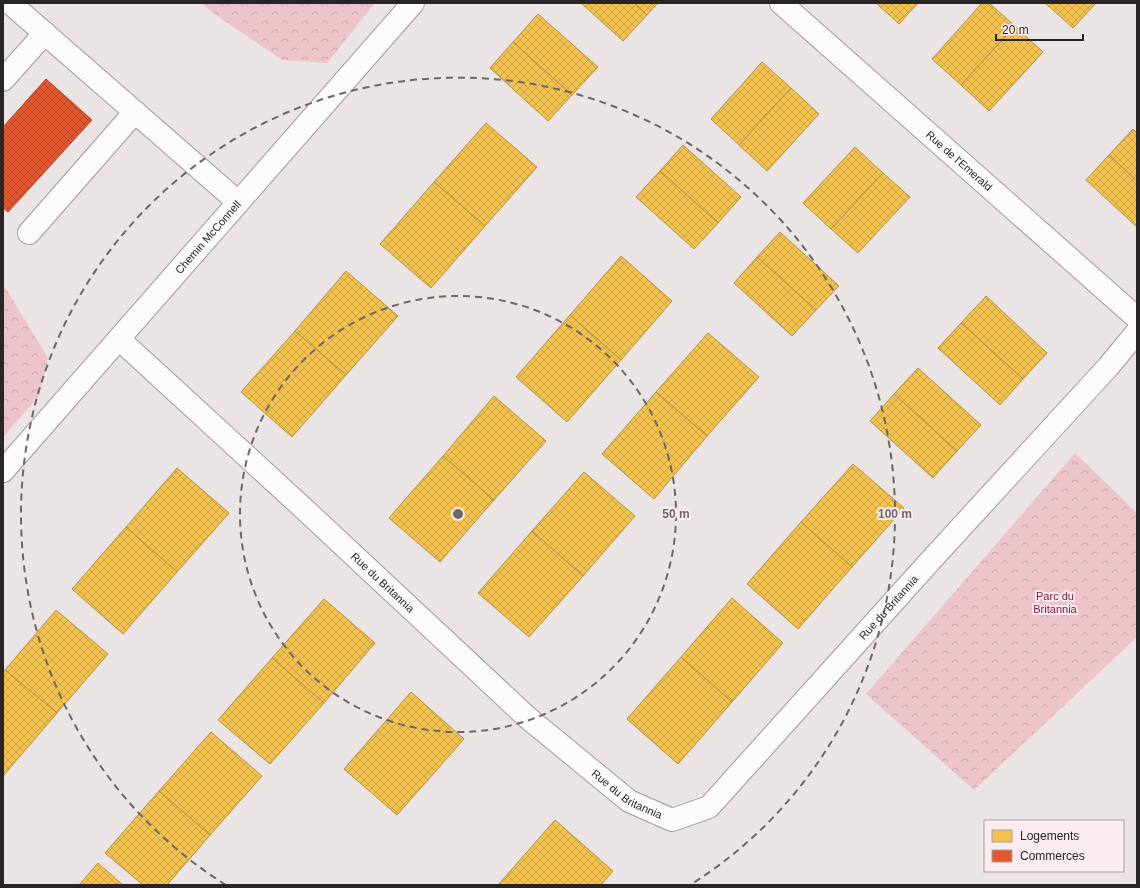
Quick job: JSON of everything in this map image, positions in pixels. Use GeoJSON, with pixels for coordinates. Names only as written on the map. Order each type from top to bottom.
{"type":"FeatureCollection","features":[{"type":"Feature","properties":{"kind":"street"},"geometry":{"type":"LineString","coordinates":[[10,3],[238,202]]}},
{"type":"Feature","properties":{"kind":"street","name":"Chemin McConnell"},"geometry":{"type":"LineString","coordinates":[[3,471],[413,3]]}},
{"type":"Feature","properties":{"kind":"street","name":"Rue de l'Emerald"},"geometry":{"type":"LineString","coordinates":[[781,3],[1137,318]]}},
{"type":"Feature","properties":{"kind":"street"},"geometry":{"type":"LineString","coordinates":[[3,80],[44,33]]}},
{"type":"Feature","properties":{"kind":"street"},"geometry":{"type":"LineString","coordinates":[[28,233],[135,112]]}},
{"type":"Feature","properties":{"kind":"street","name":"Rue du Britannia"},"geometry":{"type":"LineString","coordinates":[[119,339],[297,502],[528,718],[629,801],[672,820],[709,807],[1108,367],[1137,332]]}},
{"type":"Feature","properties":{"kind":"green space"},"geometry":{"type":"Polygon","coordinates":[[[201,3],[375,3],[327,63],[282,60],[201,3]]]}},
{"type":"Feature","properties":{"kind":"green space"},"geometry":{"type":"Polygon","coordinates":[[[3,286],[48,358],[39,396],[3,437],[3,286]]]}},
{"type":"Feature","properties":{"kind":"green space","name":"Parc du Britannia"},"geometry":{"type":"Polygon","coordinates":[[[1075,453],[1137,513],[1137,637],[974,790],[866,694],[1075,453]]]}},
{"type":"Feature","properties":{"kind":"building: Logements"},"geometry":{"type":"Polygon","coordinates":[[[581,3],[634,3],[647,15],[623,41],[581,3]]]}},
{"type":"Feature","properties":{"kind":"building: Logements"},"geometry":{"type":"Polygon","coordinates":[[[634,3],[658,3],[647,15],[634,3]]]}},
{"type":"Feature","properties":{"kind":"building: Logements"},"geometry":{"type":"Polygon","coordinates":[[[876,3],[918,3],[899,24],[876,3]]]}},
{"type":"Feature","properties":{"kind":"building: Logements"},"geometry":{"type":"Polygon","coordinates":[[[982,3],[989,3],[1015,26],[961,85],[932,59],[982,3]]]}},
{"type":"Feature","properties":{"kind":"building: Logements"},"geometry":{"type":"Polygon","coordinates":[[[1045,3],[1096,3],[1073,28],[1045,3]]]}},
{"type":"Feature","properties":{"kind":"building: Logements"},"geometry":{"type":"Polygon","coordinates":[[[538,14],[598,67],[572,95],[513,42],[538,14]]]}},
{"type":"Feature","properties":{"kind":"building: Logements"},"geometry":{"type":"Polygon","coordinates":[[[1015,26],[1043,52],[989,111],[961,85],[1015,26]]]}},
{"type":"Feature","properties":{"kind":"building: Logements"},"geometry":{"type":"Polygon","coordinates":[[[513,42],[572,95],[548,121],[490,68],[513,42]]]}},
{"type":"Feature","properties":{"kind":"building: Logements"},"geometry":{"type":"Polygon","coordinates":[[[762,62],[791,88],[739,145],[711,119],[762,62]]]}},
{"type":"Feature","properties":{"kind":"building: Logements"},"geometry":{"type":"Polygon","coordinates":[[[791,88],[819,114],[767,171],[739,145],[791,88]]]}},
{"type":"Feature","properties":{"kind":"building: Logements"},"geometry":{"type":"Polygon","coordinates":[[[486,123],[537,167],[485,226],[434,182],[486,123]]]}},
{"type":"Feature","properties":{"kind":"building: Logements"},"geometry":{"type":"Polygon","coordinates":[[[1133,129],[1137,133],[1137,181],[1109,155],[1133,129]]]}},
{"type":"Feature","properties":{"kind":"building: Logements"},"geometry":{"type":"Polygon","coordinates":[[[683,145],[741,197],[718,223],[660,171],[683,145]]]}},
{"type":"Feature","properties":{"kind":"building: Logements"},"geometry":{"type":"Polygon","coordinates":[[[855,147],[883,173],[831,229],[803,203],[855,147]]]}},
{"type":"Feature","properties":{"kind":"building: Logements"},"geometry":{"type":"Polygon","coordinates":[[[1109,155],[1137,181],[1137,227],[1086,180],[1109,155]]]}},
{"type":"Feature","properties":{"kind":"building: Logements"},"geometry":{"type":"Polygon","coordinates":[[[660,171],[718,223],[694,249],[636,197],[660,171]]]}},
{"type":"Feature","properties":{"kind":"building: Logements"},"geometry":{"type":"Polygon","coordinates":[[[883,173],[910,197],[858,253],[831,229],[883,173]]]}},
{"type":"Feature","properties":{"kind":"building: Logements"},"geometry":{"type":"Polygon","coordinates":[[[434,182],[485,226],[431,288],[380,244],[434,182]]]}},
{"type":"Feature","properties":{"kind":"building: Logements"},"geometry":{"type":"Polygon","coordinates":[[[780,232],[839,286],[816,310],[757,257],[780,232]]]}},
{"type":"Feature","properties":{"kind":"building: Logements"},"geometry":{"type":"Polygon","coordinates":[[[621,256],[672,301],[621,360],[570,315],[621,256]]]}},
{"type":"Feature","properties":{"kind":"building: Logements"},"geometry":{"type":"Polygon","coordinates":[[[757,257],[816,310],[792,336],[734,283],[757,257]]]}},
{"type":"Feature","properties":{"kind":"building: Logements"},"geometry":{"type":"Polygon","coordinates":[[[346,271],[398,316],[346,375],[295,331],[346,271]]]}},
{"type":"Feature","properties":{"kind":"building: Logements"},"geometry":{"type":"Polygon","coordinates":[[[986,296],[1047,353],[1023,379],[961,323],[986,296]]]}},
{"type":"Feature","properties":{"kind":"building: Logements"},"geometry":{"type":"Polygon","coordinates":[[[570,315],[621,360],[567,422],[516,377],[570,315]]]}},
{"type":"Feature","properties":{"kind":"building: Logements"},"geometry":{"type":"Polygon","coordinates":[[[961,323],[1023,379],[1000,405],[938,348],[961,323]]]}},
{"type":"Feature","properties":{"kind":"building: Logements"},"geometry":{"type":"Polygon","coordinates":[[[295,331],[346,375],[292,437],[241,392],[295,331]]]}},
{"type":"Feature","properties":{"kind":"building: Logements"},"geometry":{"type":"Polygon","coordinates":[[[708,333],[759,377],[707,436],[656,392],[708,333]]]}},
{"type":"Feature","properties":{"kind":"building: Logements"},"geometry":{"type":"Polygon","coordinates":[[[918,368],[981,425],[957,451],[894,394],[918,368]]]}},
{"type":"Feature","properties":{"kind":"building: Logements"},"geometry":{"type":"Polygon","coordinates":[[[656,392],[707,436],[654,499],[602,454],[656,392]]]}},
{"type":"Feature","properties":{"kind":"building: Logements"},"geometry":{"type":"Polygon","coordinates":[[[894,394],[957,451],[933,478],[870,421],[894,394]]]}},
{"type":"Feature","properties":{"kind":"building: Logements"},"geometry":{"type":"Polygon","coordinates":[[[494,396],[546,441],[494,500],[443,456],[494,396]]]}},
{"type":"Feature","properties":{"kind":"building: Logements"},"geometry":{"type":"Polygon","coordinates":[[[443,456],[494,500],[440,562],[389,518],[443,456]]]}},
{"type":"Feature","properties":{"kind":"building: Logements"},"geometry":{"type":"Polygon","coordinates":[[[853,464],[904,508],[852,567],[801,522],[853,464]]]}},
{"type":"Feature","properties":{"kind":"building: Logements"},"geometry":{"type":"Polygon","coordinates":[[[177,468],[229,513],[177,572],[126,527],[177,468]]]}},
{"type":"Feature","properties":{"kind":"building: Logements"},"geometry":{"type":"Polygon","coordinates":[[[584,472],[635,516],[583,576],[532,531],[584,472]]]}},
{"type":"Feature","properties":{"kind":"building: Logements"},"geometry":{"type":"Polygon","coordinates":[[[801,522],[852,567],[798,629],[747,584],[801,522]]]}},
{"type":"Feature","properties":{"kind":"building: Logements"},"geometry":{"type":"Polygon","coordinates":[[[126,527],[177,572],[123,634],[72,589],[126,527]]]}},
{"type":"Feature","properties":{"kind":"building: Logements"},"geometry":{"type":"Polygon","coordinates":[[[532,531],[583,576],[529,637],[478,593],[532,531]]]}},
{"type":"Feature","properties":{"kind":"building: Logements"},"geometry":{"type":"Polygon","coordinates":[[[732,598],[783,643],[732,702],[681,657],[732,598]]]}},
{"type":"Feature","properties":{"kind":"building: Logements"},"geometry":{"type":"Polygon","coordinates":[[[324,599],[375,643],[324,703],[272,658],[324,599]]]}},
{"type":"Feature","properties":{"kind":"building: Logements"},"geometry":{"type":"Polygon","coordinates":[[[56,610],[108,654],[57,713],[5,670],[56,610]]]}},
{"type":"Feature","properties":{"kind":"building: Logements"},"geometry":{"type":"Polygon","coordinates":[[[681,657],[732,702],[678,764],[627,719],[681,657]]]}},
{"type":"Feature","properties":{"kind":"building: Logements"},"geometry":{"type":"Polygon","coordinates":[[[272,658],[324,703],[270,764],[218,720],[272,658]]]}},
{"type":"Feature","properties":{"kind":"building: Logements"},"geometry":{"type":"Polygon","coordinates":[[[5,670],[57,713],[3,776],[3,673],[5,670]]]}},
{"type":"Feature","properties":{"kind":"building: Logements"},"geometry":{"type":"Polygon","coordinates":[[[411,692],[464,739],[397,815],[344,769],[411,692]]]}},
{"type":"Feature","properties":{"kind":"building: Logements"},"geometry":{"type":"Polygon","coordinates":[[[211,732],[262,776],[210,835],[159,791],[211,732]]]}},
{"type":"Feature","properties":{"kind":"building: Logements"},"geometry":{"type":"Polygon","coordinates":[[[159,791],[210,835],[167,885],[143,885],[105,853],[159,791]]]}},
{"type":"Feature","properties":{"kind":"building: Logements"},"geometry":{"type":"Polygon","coordinates":[[[555,820],[613,871],[601,885],[498,885],[555,820]]]}},
{"type":"Feature","properties":{"kind":"building: Logements"},"geometry":{"type":"Polygon","coordinates":[[[98,863],[123,885],[79,885],[98,863]]]}},
{"type":"Feature","properties":{"kind":"building: Commerces"},"geometry":{"type":"Polygon","coordinates":[[[46,79],[92,120],[8,212],[3,208],[3,127],[46,79]]]}}]}
